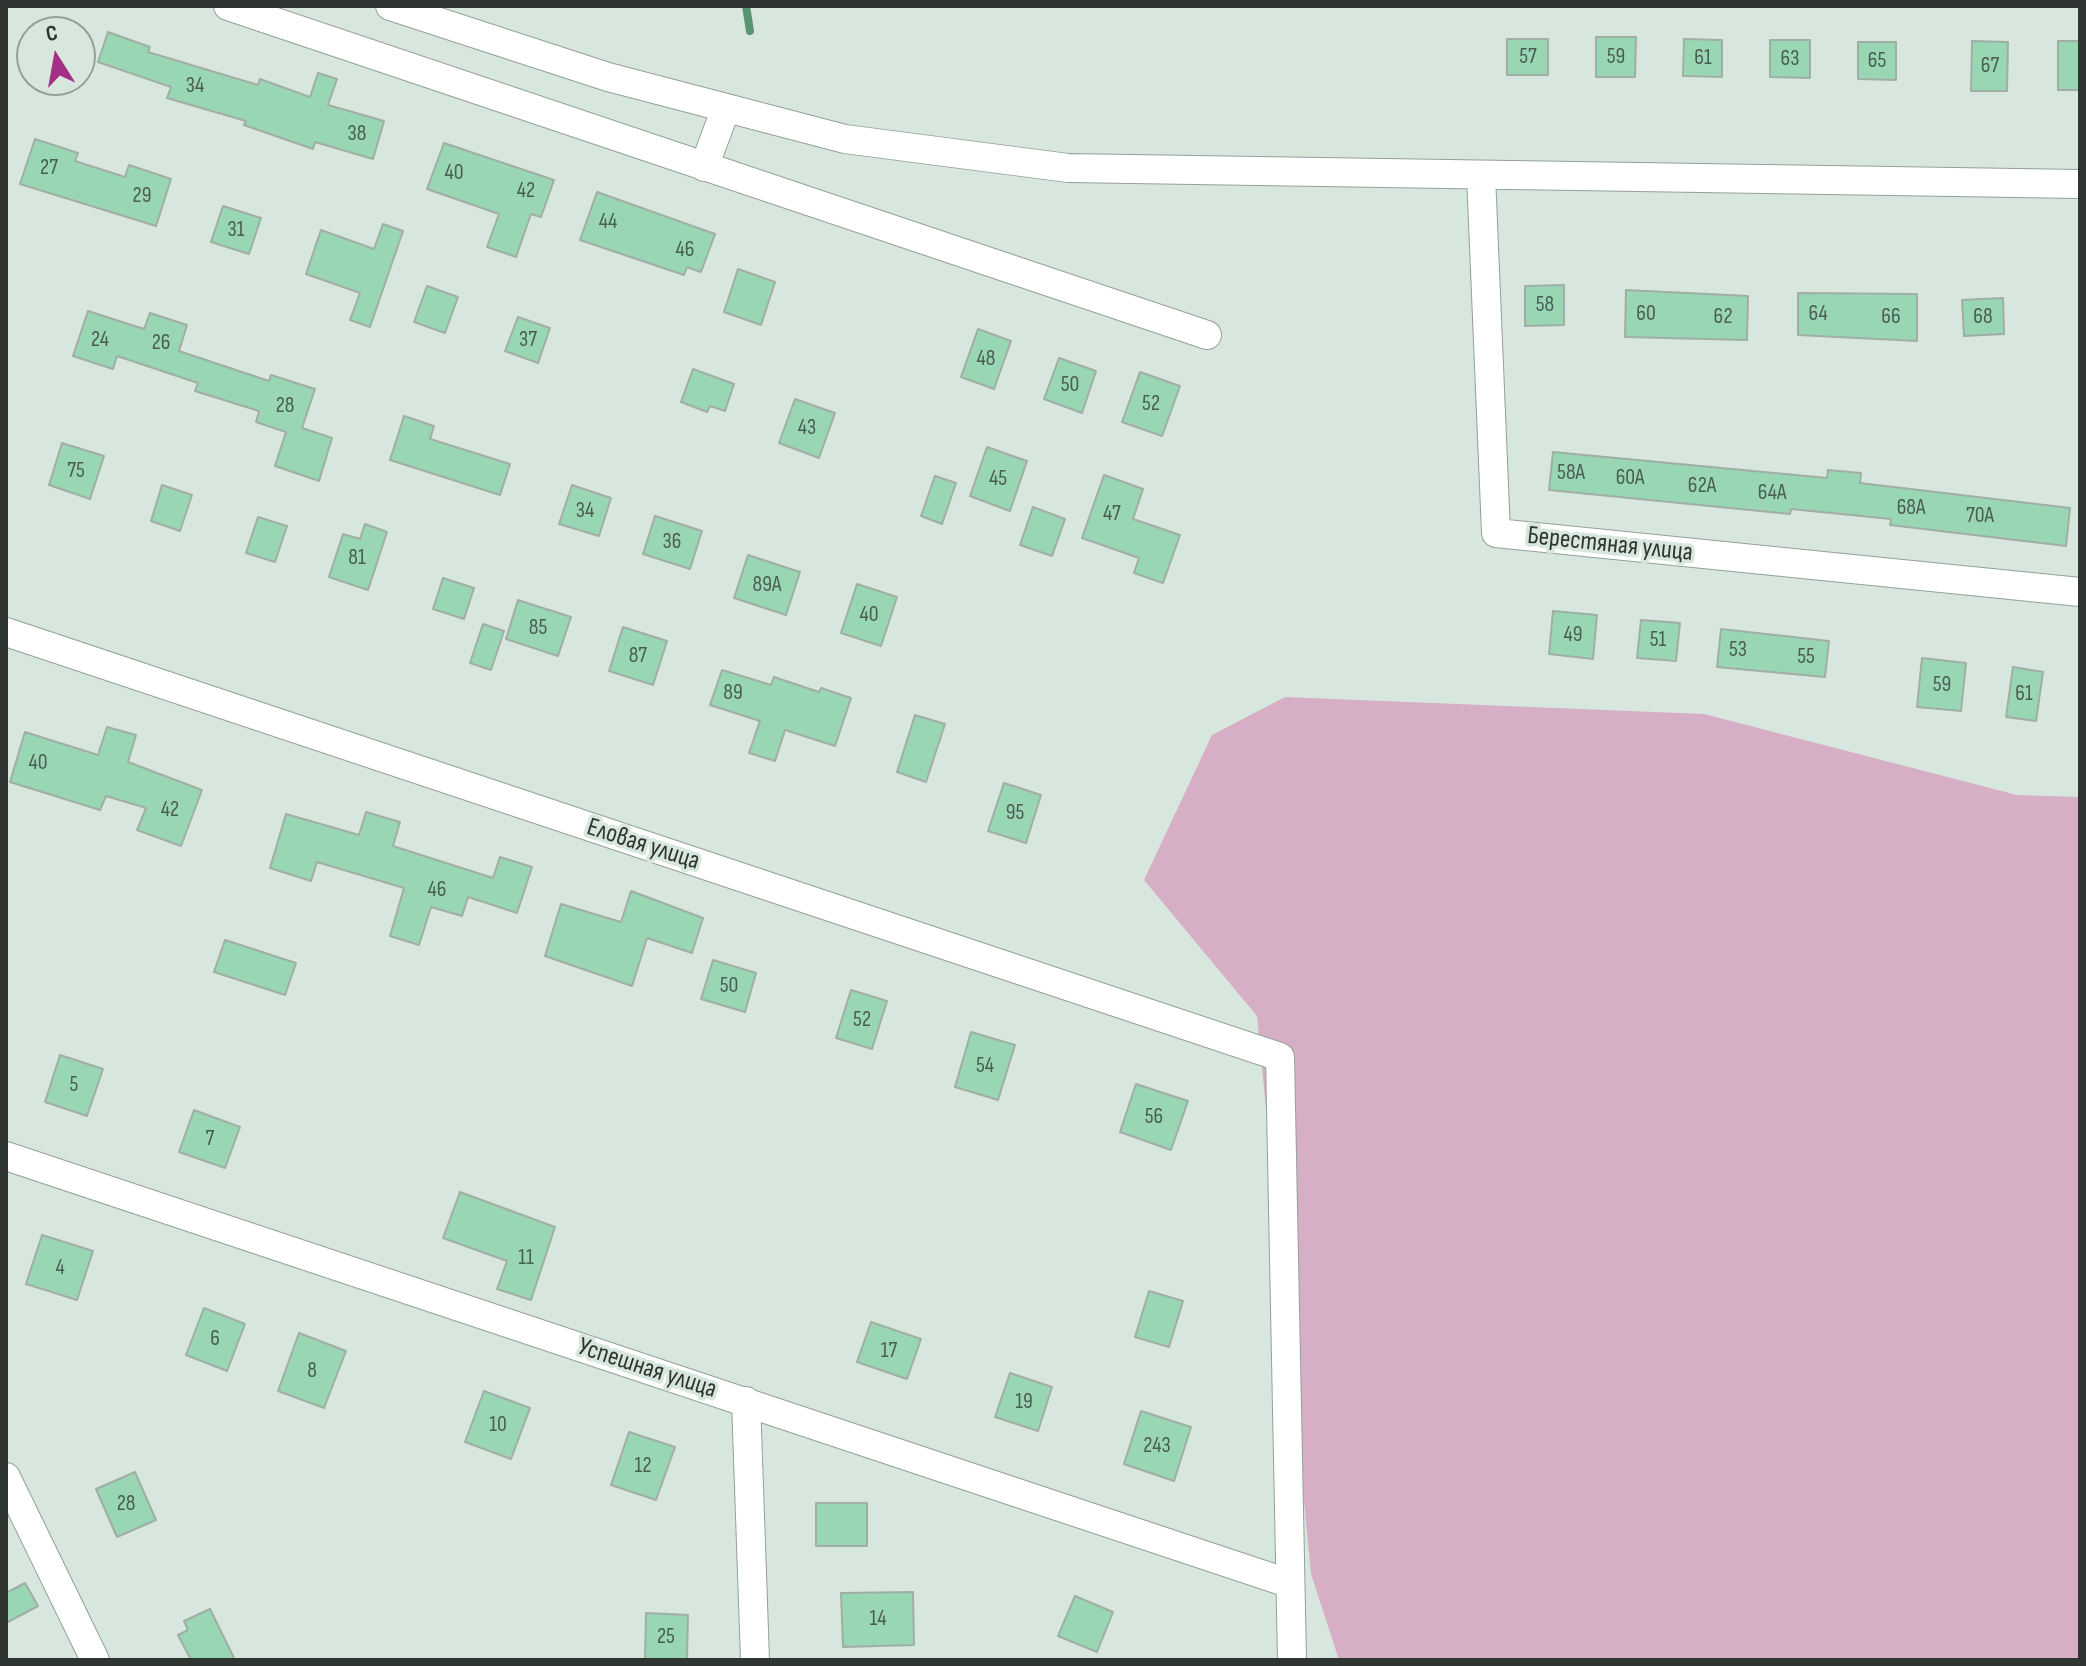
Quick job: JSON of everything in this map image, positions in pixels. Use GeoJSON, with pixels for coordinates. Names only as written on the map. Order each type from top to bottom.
{"type":"FeatureCollection","features":[{"type":"Feature","properties":{"kind":"street"},"geometry":{"type":"LineString","coordinates":[[228,6],[1207,335]]}},
{"type":"Feature","properties":{"kind":"street"},"geometry":{"type":"LineString","coordinates":[[390,6],[608,77],[845,139],[1068,168],[2080,184]]}},
{"type":"Feature","properties":{"kind":"street"},"geometry":{"type":"LineString","coordinates":[[704,167],[726,108]]}},
{"type":"Feature","properties":{"kind":"street","name":"Берестяная улица"},"geometry":{"type":"LineString","coordinates":[[1481,175],[1496,533],[2080,592]]}},
{"type":"Feature","properties":{"kind":"street","name":"Еловая улица"},"geometry":{"type":"LineString","coordinates":[[6,632],[1280,1057],[1288,1583]]}},
{"type":"Feature","properties":{"kind":"street","name":"Успешная улица"},"geometry":{"type":"LineString","coordinates":[[6,1156],[1288,1583]]}},
{"type":"Feature","properties":{"kind":"street"},"geometry":{"type":"LineString","coordinates":[[746,1401],[755,1660]]}},
{"type":"Feature","properties":{"kind":"street"},"geometry":{"type":"LineString","coordinates":[[6,1477],[95,1660]]}},
{"type":"Feature","properties":{"kind":"street"},"geometry":{"type":"LineString","coordinates":[[1288,1583],[1292,1660]]}},
{"type":"Feature","properties":{"kind":"shaded area"},"geometry":{"type":"Polygon","coordinates":[[[1285,697],[1704,714],[2017,795],[2080,797],[2080,1660],[1339,1660],[1311,1574],[1257,1016],[1144,880],[1212,735],[1285,697]]]}},
{"type":"Feature","properties":{"kind":"building"},"geometry":{"type":"Polygon","coordinates":[[[108,32],[150,47],[148,52],[258,85],[260,79],[310,97],[318,73],[337,79],[328,105],[384,121],[373,159],[315,142],[313,149],[244,125],[246,121],[167,98],[171,87],[98,62],[108,32]]]}},
{"type":"Feature","properties":{"kind":"building"},"geometry":{"type":"Polygon","coordinates":[[[1596,37],[1636,37],[1635,77],[1596,77],[1596,37]]]}},
{"type":"Feature","properties":{"kind":"building"},"geometry":{"type":"Polygon","coordinates":[[[1507,39],[1548,39],[1548,75],[1507,75],[1507,39]]]}},
{"type":"Feature","properties":{"kind":"building"},"geometry":{"type":"Polygon","coordinates":[[[1684,39],[1722,40],[1722,77],[1683,76],[1684,39]]]}},
{"type":"Feature","properties":{"kind":"building"},"geometry":{"type":"Polygon","coordinates":[[[1770,40],[1810,40],[1810,78],[1770,77],[1770,40]]]}},
{"type":"Feature","properties":{"kind":"building"},"geometry":{"type":"Polygon","coordinates":[[[1972,41],[2008,42],[2007,91],[1971,91],[1972,41]]]}},
{"type":"Feature","properties":{"kind":"building"},"geometry":{"type":"Polygon","coordinates":[[[2058,41],[2080,41],[2080,90],[2058,90],[2058,41]]]}},
{"type":"Feature","properties":{"kind":"building"},"geometry":{"type":"Polygon","coordinates":[[[1858,42],[1896,42],[1896,80],[1858,79],[1858,42]]]}},
{"type":"Feature","properties":{"kind":"building"},"geometry":{"type":"Polygon","coordinates":[[[35,139],[78,153],[75,161],[125,177],[129,165],[171,179],[156,226],[20,184],[35,139]]]}},
{"type":"Feature","properties":{"kind":"building"},"geometry":{"type":"Polygon","coordinates":[[[444,143],[554,180],[541,217],[531,214],[516,257],[487,247],[499,214],[427,189],[444,143]]]}},
{"type":"Feature","properties":{"kind":"building"},"geometry":{"type":"Polygon","coordinates":[[[597,192],[715,234],[701,272],[687,267],[684,275],[580,240],[597,192]]]}},
{"type":"Feature","properties":{"kind":"building"},"geometry":{"type":"Polygon","coordinates":[[[223,206],[261,218],[249,254],[211,242],[223,206]]]}},
{"type":"Feature","properties":{"kind":"building"},"geometry":{"type":"Polygon","coordinates":[[[383,224],[403,231],[370,327],[350,320],[360,293],[306,274],[321,230],[374,249],[383,224]]]}},
{"type":"Feature","properties":{"kind":"building"},"geometry":{"type":"Polygon","coordinates":[[[738,269],[775,282],[761,325],[724,312],[738,269]]]}},
{"type":"Feature","properties":{"kind":"building"},"geometry":{"type":"Polygon","coordinates":[[[1564,285],[1564,325],[1525,326],[1525,286],[1564,285]]]}},
{"type":"Feature","properties":{"kind":"building"},"geometry":{"type":"Polygon","coordinates":[[[427,286],[458,297],[445,333],[414,322],[427,286]]]}},
{"type":"Feature","properties":{"kind":"building"},"geometry":{"type":"Polygon","coordinates":[[[1626,290],[1748,296],[1747,340],[1625,337],[1626,290]]]}},
{"type":"Feature","properties":{"kind":"building"},"geometry":{"type":"Polygon","coordinates":[[[1798,293],[1917,294],[1917,341],[1798,335],[1798,293]]]}},
{"type":"Feature","properties":{"kind":"building"},"geometry":{"type":"Polygon","coordinates":[[[2003,298],[2004,334],[1964,336],[1962,300],[2003,298]]]}},
{"type":"Feature","properties":{"kind":"building"},"geometry":{"type":"Polygon","coordinates":[[[88,311],[144,329],[150,313],[187,325],[179,351],[269,381],[271,375],[315,389],[302,428],[332,438],[319,481],[275,466],[286,432],[256,422],[259,411],[195,391],[198,383],[117,356],[113,369],[73,356],[88,311]]]}},
{"type":"Feature","properties":{"kind":"building"},"geometry":{"type":"Polygon","coordinates":[[[518,317],[550,328],[538,363],[505,351],[518,317]]]}},
{"type":"Feature","properties":{"kind":"building"},"geometry":{"type":"Polygon","coordinates":[[[978,329],[1011,341],[994,389],[961,377],[978,329]]]}},
{"type":"Feature","properties":{"kind":"building"},"geometry":{"type":"Polygon","coordinates":[[[1059,358],[1096,371],[1082,413],[1044,399],[1059,358]]]}},
{"type":"Feature","properties":{"kind":"building"},"geometry":{"type":"Polygon","coordinates":[[[693,369],[734,384],[725,411],[710,406],[707,412],[681,402],[693,369]]]}},
{"type":"Feature","properties":{"kind":"building"},"geometry":{"type":"Polygon","coordinates":[[[1140,372],[1180,386],[1162,436],[1122,422],[1140,372]]]}},
{"type":"Feature","properties":{"kind":"building"},"geometry":{"type":"Polygon","coordinates":[[[795,399],[835,413],[819,458],[779,443],[795,399]]]}},
{"type":"Feature","properties":{"kind":"building"},"geometry":{"type":"Polygon","coordinates":[[[404,416],[434,426],[430,439],[510,464],[500,495],[390,460],[404,416]]]}},
{"type":"Feature","properties":{"kind":"building"},"geometry":{"type":"Polygon","coordinates":[[[62,443],[104,456],[90,499],[49,485],[62,443]]]}},
{"type":"Feature","properties":{"kind":"building"},"geometry":{"type":"Polygon","coordinates":[[[987,447],[1027,461],[1010,511],[970,496],[987,447]]]}},
{"type":"Feature","properties":{"kind":"building"},"geometry":{"type":"Polygon","coordinates":[[[1553,452],[1827,478],[1828,470],[1861,473],[1860,483],[2070,508],[2066,546],[1890,525],[1891,519],[1791,509],[1790,514],[1549,490],[1553,452]]]}},
{"type":"Feature","properties":{"kind":"building"},"geometry":{"type":"Polygon","coordinates":[[[1104,475],[1143,489],[1133,519],[1180,535],[1163,583],[1134,573],[1139,558],[1082,538],[1104,475]]]}},
{"type":"Feature","properties":{"kind":"building"},"geometry":{"type":"Polygon","coordinates":[[[935,476],[956,483],[942,524],[921,516],[935,476]]]}},
{"type":"Feature","properties":{"kind":"building"},"geometry":{"type":"Polygon","coordinates":[[[162,485],[192,495],[180,531],[151,521],[162,485]]]}},
{"type":"Feature","properties":{"kind":"building"},"geometry":{"type":"Polygon","coordinates":[[[572,485],[611,498],[599,536],[559,524],[572,485]]]}},
{"type":"Feature","properties":{"kind":"building"},"geometry":{"type":"Polygon","coordinates":[[[1033,507],[1065,519],[1052,556],[1020,545],[1033,507]]]}},
{"type":"Feature","properties":{"kind":"building"},"geometry":{"type":"Polygon","coordinates":[[[655,516],[702,531],[690,569],[643,554],[655,516]]]}},
{"type":"Feature","properties":{"kind":"building"},"geometry":{"type":"Polygon","coordinates":[[[258,517],[287,526],[275,562],[246,553],[258,517]]]}},
{"type":"Feature","properties":{"kind":"building"},"geometry":{"type":"Polygon","coordinates":[[[365,524],[387,532],[368,590],[329,577],[343,534],[360,539],[365,524]]]}},
{"type":"Feature","properties":{"kind":"building"},"geometry":{"type":"Polygon","coordinates":[[[748,555],[800,572],[786,615],[734,598],[748,555]]]}},
{"type":"Feature","properties":{"kind":"building"},"geometry":{"type":"Polygon","coordinates":[[[443,578],[474,588],[464,619],[433,609],[443,578]]]}},
{"type":"Feature","properties":{"kind":"building"},"geometry":{"type":"Polygon","coordinates":[[[857,584],[897,597],[881,646],[841,633],[857,584]]]}},
{"type":"Feature","properties":{"kind":"building"},"geometry":{"type":"Polygon","coordinates":[[[518,600],[571,617],[558,656],[506,639],[518,600]]]}},
{"type":"Feature","properties":{"kind":"building"},"geometry":{"type":"Polygon","coordinates":[[[1553,611],[1597,615],[1593,659],[1549,654],[1553,611]]]}},
{"type":"Feature","properties":{"kind":"building"},"geometry":{"type":"Polygon","coordinates":[[[1641,620],[1680,623],[1676,661],[1637,658],[1641,620]]]}},
{"type":"Feature","properties":{"kind":"building"},"geometry":{"type":"Polygon","coordinates":[[[483,624],[504,631],[491,670],[470,663],[483,624]]]}},
{"type":"Feature","properties":{"kind":"building"},"geometry":{"type":"Polygon","coordinates":[[[623,627],[667,641],[653,685],[609,671],[623,627]]]}},
{"type":"Feature","properties":{"kind":"building"},"geometry":{"type":"Polygon","coordinates":[[[1721,629],[1829,641],[1825,677],[1717,667],[1721,629]]]}},
{"type":"Feature","properties":{"kind":"building"},"geometry":{"type":"Polygon","coordinates":[[[1922,658],[1966,663],[1961,711],[1917,707],[1922,658]]]}},
{"type":"Feature","properties":{"kind":"building"},"geometry":{"type":"Polygon","coordinates":[[[2013,667],[2043,672],[2036,721],[2006,717],[2013,667]]]}},
{"type":"Feature","properties":{"kind":"building"},"geometry":{"type":"Polygon","coordinates":[[[722,670],[771,685],[774,677],[819,692],[821,688],[851,698],[835,746],[785,730],[775,761],[749,753],[760,721],[710,705],[722,670]]]}},
{"type":"Feature","properties":{"kind":"building"},"geometry":{"type":"Polygon","coordinates":[[[915,715],[945,724],[926,782],[897,772],[915,715]]]}},
{"type":"Feature","properties":{"kind":"building"},"geometry":{"type":"Polygon","coordinates":[[[107,727],[136,735],[128,762],[202,790],[181,846],[137,830],[146,808],[106,796],[100,810],[10,782],[25,732],[98,755],[107,727]]]}},
{"type":"Feature","properties":{"kind":"building"},"geometry":{"type":"Polygon","coordinates":[[[1004,783],[1041,795],[1026,843],[988,831],[1004,783]]]}},
{"type":"Feature","properties":{"kind":"building"},"geometry":{"type":"Polygon","coordinates":[[[366,812],[400,822],[393,846],[493,878],[500,857],[532,867],[517,913],[468,897],[462,916],[431,907],[419,945],[390,936],[404,888],[317,862],[311,881],[270,868],[286,814],[359,835],[366,812]]]}},
{"type":"Feature","properties":{"kind":"building"},"geometry":{"type":"Polygon","coordinates":[[[631,891],[703,918],[692,953],[647,938],[632,986],[545,956],[561,904],[621,922],[631,891]]]}},
{"type":"Feature","properties":{"kind":"building"},"geometry":{"type":"Polygon","coordinates":[[[225,940],[296,963],[285,995],[214,972],[225,940]]]}},
{"type":"Feature","properties":{"kind":"building"},"geometry":{"type":"Polygon","coordinates":[[[713,960],[756,973],[745,1012],[701,999],[713,960]]]}},
{"type":"Feature","properties":{"kind":"building"},"geometry":{"type":"Polygon","coordinates":[[[851,990],[887,1001],[872,1049],[836,1038],[851,990]]]}},
{"type":"Feature","properties":{"kind":"building"},"geometry":{"type":"Polygon","coordinates":[[[971,1032],[1015,1045],[998,1100],[955,1087],[971,1032]]]}},
{"type":"Feature","properties":{"kind":"building"},"geometry":{"type":"Polygon","coordinates":[[[60,1055],[103,1069],[87,1116],[45,1102],[60,1055]]]}},
{"type":"Feature","properties":{"kind":"building"},"geometry":{"type":"Polygon","coordinates":[[[1136,1084],[1188,1101],[1171,1150],[1120,1132],[1136,1084]]]}},
{"type":"Feature","properties":{"kind":"building"},"geometry":{"type":"Polygon","coordinates":[[[194,1110],[240,1127],[225,1168],[179,1152],[194,1110]]]}},
{"type":"Feature","properties":{"kind":"building"},"geometry":{"type":"Polygon","coordinates":[[[460,1192],[555,1227],[531,1300],[497,1289],[507,1261],[443,1238],[460,1192]]]}},
{"type":"Feature","properties":{"kind":"building"},"geometry":{"type":"Polygon","coordinates":[[[42,1235],[93,1251],[77,1300],[26,1284],[42,1235]]]}},
{"type":"Feature","properties":{"kind":"building"},"geometry":{"type":"Polygon","coordinates":[[[1149,1291],[1183,1301],[1169,1347],[1135,1337],[1149,1291]]]}},
{"type":"Feature","properties":{"kind":"building"},"geometry":{"type":"Polygon","coordinates":[[[204,1308],[245,1324],[227,1371],[186,1355],[204,1308]]]}},
{"type":"Feature","properties":{"kind":"building"},"geometry":{"type":"Polygon","coordinates":[[[871,1322],[921,1339],[907,1379],[857,1362],[871,1322]]]}},
{"type":"Feature","properties":{"kind":"building"},"geometry":{"type":"Polygon","coordinates":[[[299,1333],[346,1351],[324,1408],[278,1391],[299,1333]]]}},
{"type":"Feature","properties":{"kind":"building"},"geometry":{"type":"Polygon","coordinates":[[[1010,1373],[1052,1387],[1038,1431],[995,1417],[1010,1373]]]}},
{"type":"Feature","properties":{"kind":"building"},"geometry":{"type":"Polygon","coordinates":[[[484,1391],[530,1408],[511,1459],[465,1442],[484,1391]]]}},
{"type":"Feature","properties":{"kind":"building"},"geometry":{"type":"Polygon","coordinates":[[[1141,1411],[1191,1427],[1174,1481],[1124,1464],[1141,1411]]]}},
{"type":"Feature","properties":{"kind":"building"},"geometry":{"type":"Polygon","coordinates":[[[629,1432],[675,1447],[656,1500],[611,1485],[629,1432]]]}},
{"type":"Feature","properties":{"kind":"building"},"geometry":{"type":"Polygon","coordinates":[[[135,1472],[156,1520],[117,1537],[96,1489],[135,1472]]]}},
{"type":"Feature","properties":{"kind":"building"},"geometry":{"type":"Polygon","coordinates":[[[816,1503],[867,1503],[867,1546],[816,1546],[816,1503]]]}},
{"type":"Feature","properties":{"kind":"building"},"geometry":{"type":"Polygon","coordinates":[[[25,1583],[38,1606],[6,1623],[6,1593],[25,1583]]]}},
{"type":"Feature","properties":{"kind":"building"},"geometry":{"type":"Polygon","coordinates":[[[913,1592],[914,1645],[843,1647],[841,1593],[913,1592]]]}},
{"type":"Feature","properties":{"kind":"building"},"geometry":{"type":"Polygon","coordinates":[[[1075,1596],[1113,1612],[1097,1652],[1058,1636],[1075,1596]]]}},
{"type":"Feature","properties":{"kind":"building"},"geometry":{"type":"Polygon","coordinates":[[[210,1609],[235,1660],[191,1660],[178,1635],[188,1630],[184,1621],[210,1609]]]}},
{"type":"Feature","properties":{"kind":"building"},"geometry":{"type":"Polygon","coordinates":[[[646,1613],[688,1615],[687,1660],[645,1660],[646,1613]]]}},
{"type":"Feature","properties":{"kind":"waterway"},"geometry":{"type":"LineString","coordinates":[[746,6],[750,31]]}}]}
